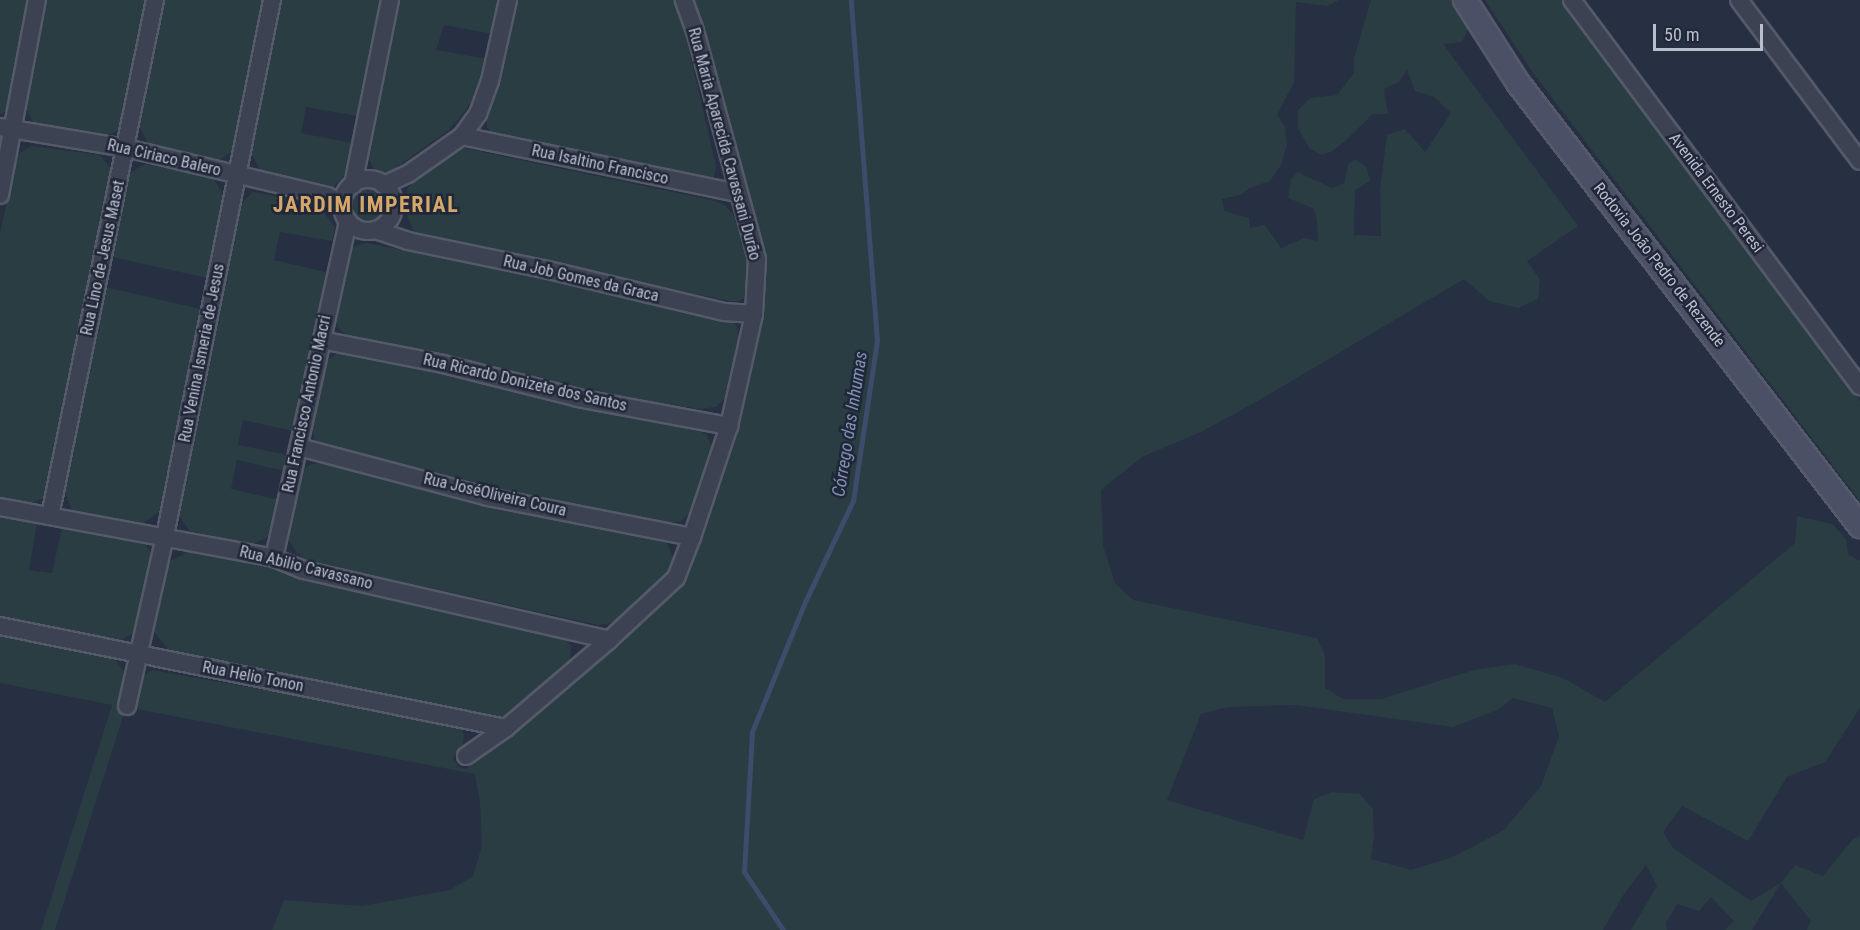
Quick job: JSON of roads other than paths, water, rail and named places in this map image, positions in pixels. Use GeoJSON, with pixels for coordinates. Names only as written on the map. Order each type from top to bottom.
{"type":"FeatureCollection","features":[{"type":"Feature","properties":{"kind":"main road","name":"Rodovia João Pedro de Rezende"},"geometry":{"type":"LineString","coordinates":[[1465,0],[1518,83],[1860,526]]}},
{"type":"Feature","properties":{"kind":"street"},"geometry":{"type":"LineString","coordinates":[[0,195],[7,128],[37,0]]}},
{"type":"Feature","properties":{"kind":"street","name":"Rua Lino de Jesus Maset"},"geometry":{"type":"LineString","coordinates":[[50,516],[155,0]]}},
{"type":"Feature","properties":{"kind":"street","name":"Rua Venina Ismeria de Jesus"},"geometry":{"type":"LineString","coordinates":[[127,706],[165,536],[272,0]]}},
{"type":"Feature","properties":{"kind":"street"},"geometry":{"type":"LineString","coordinates":[[351,191],[370,179],[388,189],[394,209],[381,227],[352,224],[351,191],[390,0]]}},
{"type":"Feature","properties":{"kind":"street"},"geometry":{"type":"LineString","coordinates":[[388,189],[462,136],[478,114],[490,81],[508,0]]}},
{"type":"Feature","properties":{"kind":"street","name":"Rua Maria Aparecida Cavassani Durão"},"geometry":{"type":"LineString","coordinates":[[466,756],[506,728],[609,640],[676,578],[693,537],[729,426],[754,314],[757,259],[737,193],[695,31],[684,0]]}},
{"type":"Feature","properties":{"kind":"street"},"geometry":{"type":"LineString","coordinates":[[1739,0],[1860,161]]}},
{"type":"Feature","properties":{"kind":"street","name":"Avenida Ernesto Peresi"},"geometry":{"type":"LineString","coordinates":[[1578,1],[1860,386]]}},
{"type":"Feature","properties":{"kind":"street","name":"Rua Ciriaco Balero"},"geometry":{"type":"LineString","coordinates":[[7,128],[126,148],[327,196],[351,191]]}},
{"type":"Feature","properties":{"kind":"street","name":"Rua Isaltino Francisco"},"geometry":{"type":"LineString","coordinates":[[462,136],[737,193]]}},
{"type":"Feature","properties":{"kind":"street","name":"Rua Francisco Antonio Macri"},"geometry":{"type":"LineString","coordinates":[[274,558],[340,250],[352,224]]}},
{"type":"Feature","properties":{"kind":"street","name":"Rua Job Gomes da Graca"},"geometry":{"type":"LineString","coordinates":[[381,227],[408,241],[548,270],[724,312],[754,314]]}},
{"type":"Feature","properties":{"kind":"street","name":"Rua Ricardo Donizete dos Santos"},"geometry":{"type":"LineString","coordinates":[[321,340],[443,364],[578,398],[729,426]]}},
{"type":"Feature","properties":{"kind":"street","name":"Rua JoséOliveira Coura"},"geometry":{"type":"LineString","coordinates":[[298,447],[488,497],[693,537]]}},
{"type":"Feature","properties":{"kind":"street","name":"Rua Abilio Cavassano"},"geometry":{"type":"LineString","coordinates":[[0,507],[274,558],[304,570],[609,640]]}},
{"type":"Feature","properties":{"kind":"street","name":"Rua Helio Tonon"},"geometry":{"type":"LineString","coordinates":[[0,626],[506,728]]}},
{"type":"Feature","properties":{"kind":"waterway","name":"Córrego das Inhumas"},"geometry":{"type":"LineString","coordinates":[[783,930],[744,872],[752,732],[805,602],[853,501],[877,341],[851,0]]}},
{"type":"Feature","properties":{"kind":"district","name":"JARDIM IMPERIAL"},"geometry":{"type":"Point","coordinates":[366,205]}}]}
